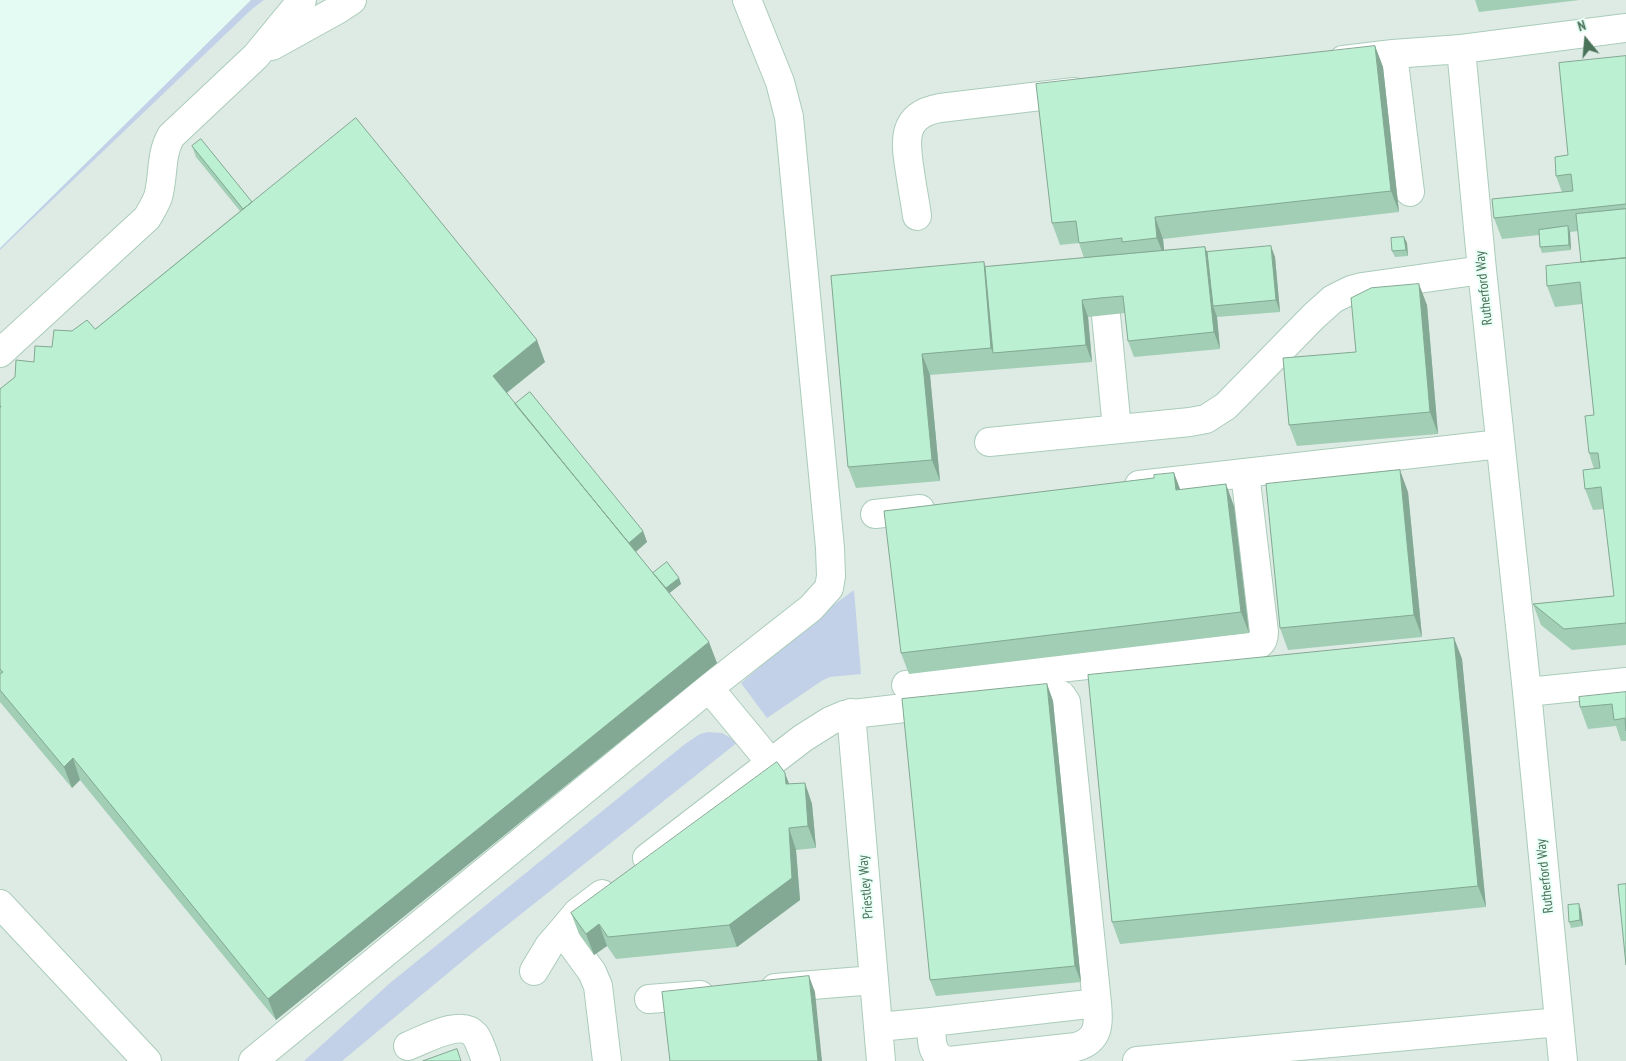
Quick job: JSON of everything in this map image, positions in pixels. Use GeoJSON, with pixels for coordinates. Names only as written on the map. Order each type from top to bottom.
{"type":"FeatureCollection","features":[{"type":"Feature","properties":{"kind":"street"},"geometry":{"type":"LineString","coordinates":[[0,353],[146,218],[158,196],[163,157],[171,136],[256,56],[302,0]]}},
{"type":"Feature","properties":{"kind":"street"},"geometry":{"type":"LineString","coordinates":[[256,56],[352,0]]}},
{"type":"Feature","properties":{"kind":"street"},"geometry":{"type":"LineString","coordinates":[[253,1061],[710,688],[811,608],[820,600],[828,588],[831,576],[830,548],[789,118],[784,94],[747,0]]}},
{"type":"Feature","properties":{"kind":"street"},"geometry":{"type":"LineString","coordinates":[[1314,63],[1461,49],[1626,28]]}},
{"type":"Feature","properties":{"kind":"street","name":"Rutherford Way"},"geometry":{"type":"LineString","coordinates":[[1461,49],[1564,1061]]}},
{"type":"Feature","properties":{"kind":"street"},"geometry":{"type":"LineString","coordinates":[[1407,53],[1410,192]]}},
{"type":"Feature","properties":{"kind":"street"},"geometry":{"type":"LineString","coordinates":[[917,216],[907,138],[912,123],[920,114],[940,108],[1098,89]]}},
{"type":"Feature","properties":{"kind":"street"},"geometry":{"type":"LineString","coordinates":[[989,442],[1190,422],[1212,416],[1233,400],[1325,306],[1351,290],[1376,284],[1482,270]]}},
{"type":"Feature","properties":{"kind":"street"},"geometry":{"type":"LineString","coordinates":[[1106,315],[1117,429]]}},
{"type":"Feature","properties":{"kind":"street"},"geometry":{"type":"LineString","coordinates":[[1119,487],[1500,444]]}},
{"type":"Feature","properties":{"kind":"street"},"geometry":{"type":"LineString","coordinates":[[906,685],[1249,647],[1261,644],[1264,641],[1264,632],[1245,473]]}},
{"type":"Feature","properties":{"kind":"street"},"geometry":{"type":"LineString","coordinates":[[875,514],[944,506]]}},
{"type":"Feature","properties":{"kind":"street"},"geometry":{"type":"LineString","coordinates":[[1527,692],[1626,682]]}},
{"type":"Feature","properties":{"kind":"street"},"geometry":{"type":"LineString","coordinates":[[710,688],[771,763]]}},
{"type":"Feature","properties":{"kind":"street"},"geometry":{"type":"LineString","coordinates":[[534,971],[549,946],[578,913],[817,728],[851,714],[1051,692],[1061,694],[1067,707],[1097,1003],[1097,1029],[1086,1043],[1071,1048],[950,1061],[940,1058],[935,1051],[931,1022]]}},
{"type":"Feature","properties":{"kind":"street","name":"Priestley Way"},"geometry":{"type":"LineString","coordinates":[[851,714],[882,1061]]}},
{"type":"Feature","properties":{"kind":"street"},"geometry":{"type":"LineString","coordinates":[[0,904],[147,1061]]}},
{"type":"Feature","properties":{"kind":"street"},"geometry":{"type":"LineString","coordinates":[[562,930],[595,976],[598,986],[607,1061]]}},
{"type":"Feature","properties":{"kind":"street"},"geometry":{"type":"LineString","coordinates":[[649,999],[874,980]]}},
{"type":"Feature","properties":{"kind":"street"},"geometry":{"type":"LineString","coordinates":[[878,1027],[1097,1003]]}},
{"type":"Feature","properties":{"kind":"street"},"geometry":{"type":"LineString","coordinates":[[1137,1061],[1350,1051],[1559,1022]]}},
{"type":"Feature","properties":{"kind":"street"},"geometry":{"type":"LineString","coordinates":[[408,1046],[451,1029],[466,1029],[475,1036],[486,1061]]}},
{"type":"Feature","properties":{"kind":"shaded area"},"geometry":{"type":"Polygon","coordinates":[[[251,0],[264,0],[251,10],[0,250],[0,248],[251,0]]]}},
{"type":"Feature","properties":{"kind":"shaded area"},"geometry":{"type":"Polygon","coordinates":[[[264,0],[1626,0],[1626,1061],[0,1061],[0,250],[251,10],[264,0]]]}},
{"type":"Feature","properties":{"kind":"shaded area"},"geometry":{"type":"Polygon","coordinates":[[[854,590],[861,674],[830,677],[823,680],[767,718],[741,683],[820,615],[854,590]]]}},
{"type":"Feature","properties":{"kind":"shaded area"},"geometry":{"type":"Polygon","coordinates":[[[708,732],[722,733],[738,742],[477,949],[342,1061],[304,1061],[390,983],[685,744],[700,734],[708,732]]]}},
{"type":"Feature","properties":{"kind":"building"},"geometry":{"type":"Polygon","coordinates":[[[1375,46],[1391,191],[1155,217],[1157,238],[1122,242],[1122,238],[1079,243],[1076,221],[1052,223],[1036,84],[1375,46]]]}},
{"type":"Feature","properties":{"kind":"building"},"geometry":{"type":"Polygon","coordinates":[[[1626,56],[1626,204],[1494,218],[1492,199],[1573,191],[1571,174],[1556,176],[1555,157],[1568,155],[1559,63],[1626,56]]]}},
{"type":"Feature","properties":{"kind":"building"},"geometry":{"type":"Polygon","coordinates":[[[356,118],[537,340],[493,376],[709,642],[268,999],[73,758],[64,767],[0,690],[0,674],[3,672],[0,669],[0,389],[15,377],[16,360],[34,362],[35,346],[52,347],[54,330],[72,331],[87,320],[95,329],[356,118]]]}},
{"type":"Feature","properties":{"kind":"building"},"geometry":{"type":"Polygon","coordinates":[[[201,139],[252,202],[243,209],[192,146],[201,139]]]}},
{"type":"Feature","properties":{"kind":"building"},"geometry":{"type":"Polygon","coordinates":[[[1626,209],[1626,258],[1581,262],[1576,214],[1626,209]]]}},
{"type":"Feature","properties":{"kind":"building"},"geometry":{"type":"Polygon","coordinates":[[[1568,226],[1569,245],[1540,247],[1539,230],[1568,226]]]}},
{"type":"Feature","properties":{"kind":"building"},"geometry":{"type":"Polygon","coordinates":[[[1404,237],[1406,250],[1392,251],[1391,238],[1404,237]]]}},
{"type":"Feature","properties":{"kind":"building"},"geometry":{"type":"Polygon","coordinates":[[[1271,246],[1276,300],[1213,306],[1207,252],[1271,246]]]}},
{"type":"Feature","properties":{"kind":"building"},"geometry":{"type":"Polygon","coordinates":[[[1205,247],[1214,332],[1128,341],[1123,296],[1100,298],[1082,300],[1086,345],[993,353],[985,267],[1205,247]]]}},
{"type":"Feature","properties":{"kind":"building"},"geometry":{"type":"Polygon","coordinates":[[[1626,258],[1626,623],[1564,629],[1533,604],[1614,596],[1601,487],[1585,489],[1583,470],[1600,468],[1598,453],[1589,453],[1585,416],[1594,415],[1580,282],[1547,286],[1546,266],[1626,258]]]}},
{"type":"Feature","properties":{"kind":"building"},"geometry":{"type":"Polygon","coordinates":[[[984,262],[991,348],[922,354],[932,460],[848,467],[831,276],[984,262]]]}},
{"type":"Feature","properties":{"kind":"building"},"geometry":{"type":"Polygon","coordinates":[[[1419,284],[1430,412],[1289,425],[1283,358],[1356,352],[1351,298],[1371,288],[1419,284]]]}},
{"type":"Feature","properties":{"kind":"building"},"geometry":{"type":"Polygon","coordinates":[[[530,392],[643,531],[629,543],[515,404],[530,392]]]}},
{"type":"Feature","properties":{"kind":"building"},"geometry":{"type":"Polygon","coordinates":[[[1400,470],[1414,615],[1280,628],[1266,484],[1400,470]]]}},
{"type":"Feature","properties":{"kind":"building"},"geometry":{"type":"Polygon","coordinates":[[[1174,473],[1176,490],[1226,484],[1241,612],[901,653],[884,511],[1154,478],[1154,475],[1174,473]]]}},
{"type":"Feature","properties":{"kind":"building"},"geometry":{"type":"Polygon","coordinates":[[[667,562],[679,578],[666,588],[653,573],[667,562]]]}},
{"type":"Feature","properties":{"kind":"building"},"geometry":{"type":"Polygon","coordinates":[[[1454,638],[1478,886],[1112,922],[1088,675],[1454,638]]]}},
{"type":"Feature","properties":{"kind":"building"},"geometry":{"type":"Polygon","coordinates":[[[1047,684],[1075,966],[930,980],[902,699],[1047,684]]]}},
{"type":"Feature","properties":{"kind":"building"},"geometry":{"type":"Polygon","coordinates":[[[1626,692],[1626,731],[1625,718],[1614,720],[1612,704],[1580,707],[1579,697],[1626,692]]]}},
{"type":"Feature","properties":{"kind":"building"},"geometry":{"type":"Polygon","coordinates":[[[777,762],[785,773],[786,784],[805,783],[808,826],[789,828],[792,878],[729,925],[608,937],[599,924],[586,934],[571,913],[777,762]]]}},
{"type":"Feature","properties":{"kind":"building"},"geometry":{"type":"Polygon","coordinates":[[[1626,884],[1626,965],[1618,885],[1626,884]]]}},
{"type":"Feature","properties":{"kind":"building"},"geometry":{"type":"Polygon","coordinates":[[[1579,904],[1580,920],[1569,922],[1568,905],[1579,904]]]}},
{"type":"Feature","properties":{"kind":"building"},"geometry":{"type":"Polygon","coordinates":[[[809,976],[818,1061],[670,1061],[662,992],[809,976]]]}},
{"type":"Feature","properties":{"kind":"building"},"geometry":{"type":"Polygon","coordinates":[[[457,1049],[461,1061],[423,1061],[457,1049]]]}}]}
